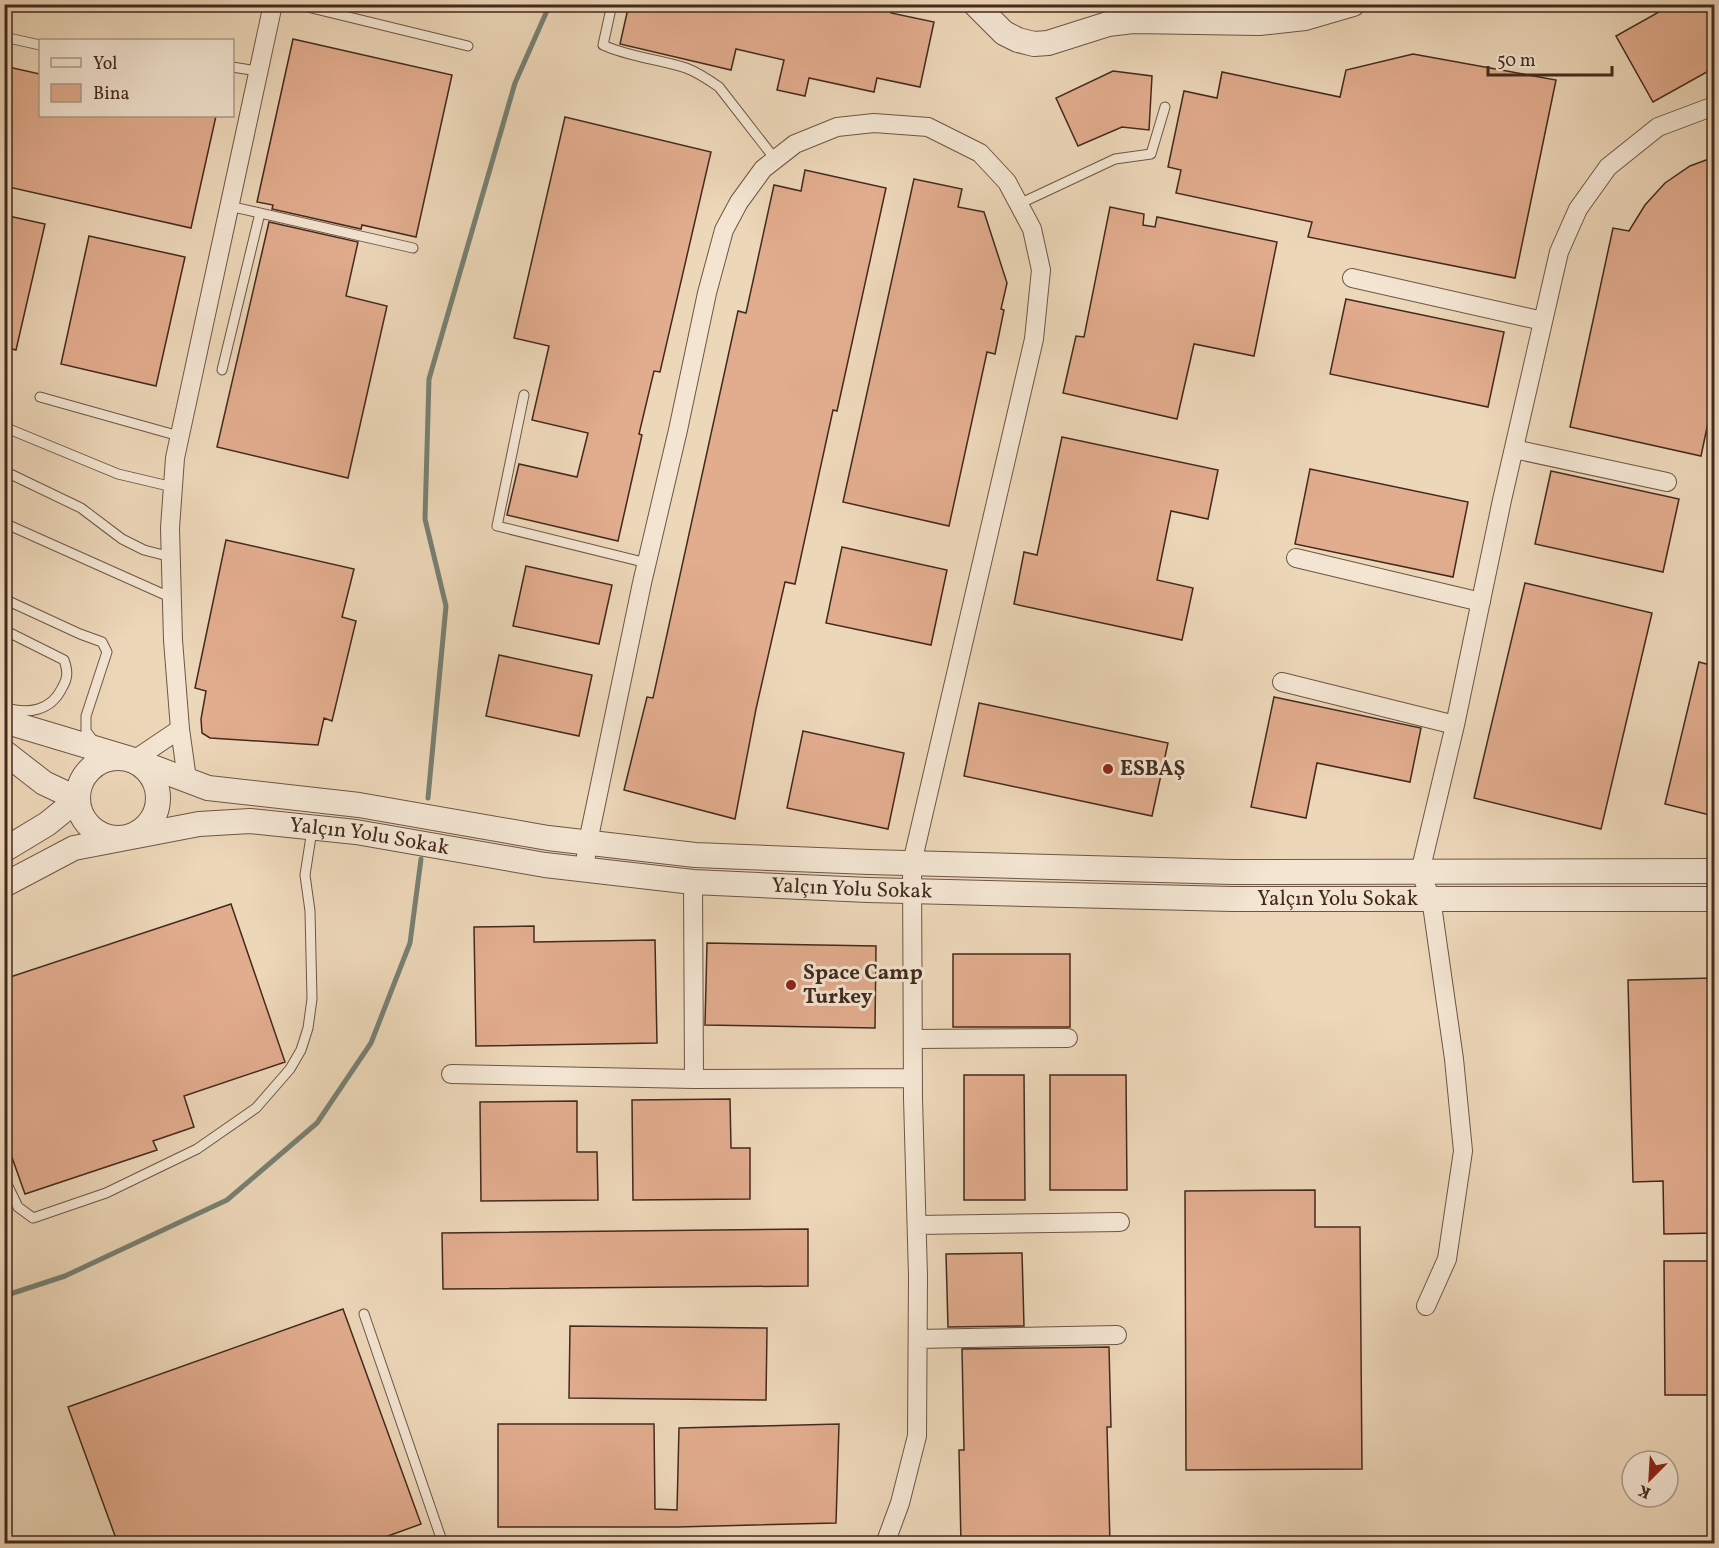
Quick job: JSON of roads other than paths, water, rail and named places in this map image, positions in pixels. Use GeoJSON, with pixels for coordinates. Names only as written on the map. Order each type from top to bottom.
{"type":"FeatureCollection","features":[{"type":"Feature","properties":{"kind":"street"},"geometry":{"type":"LineString","coordinates":[[187,779],[180,729],[173,639],[170,528],[175,458],[273,4]]}},
{"type":"Feature","properties":{"kind":"street"},"geometry":{"type":"LineString","coordinates":[[975,4],[1004,33],[1034,44],[1048,43],[1108,24],[1133,21],[1259,23],[1305,18],[1353,4]]}},
{"type":"Feature","properties":{"kind":"street"},"geometry":{"type":"LineString","coordinates":[[1426,1306],[1448,1259],[1463,1151],[1454,1059],[1431,898],[1420,872],[1559,252],[1578,209],[1608,167],[1658,127],[1714,106]]}},
{"type":"Feature","properties":{"kind":"street"},"geometry":{"type":"LineString","coordinates":[[585,870],[588,842],[647,563],[707,293],[724,230],[763,169],[795,144],[837,127],[873,123],[928,127],[980,153],[1007,182],[1032,229],[1041,270],[1034,339],[912,863],[918,1339],[917,1436],[900,1503],[885,1544]]}},
{"type":"Feature","properties":{"kind":"street"},"geometry":{"type":"LineString","coordinates":[[1352,278],[1543,321]]}},
{"type":"Feature","properties":{"kind":"street"},"geometry":{"type":"LineString","coordinates":[[1514,449],[1667,482]]}},
{"type":"Feature","properties":{"kind":"street"},"geometry":{"type":"LineString","coordinates":[[1296,558],[1481,602]]}},
{"type":"Feature","properties":{"kind":"street"},"geometry":{"type":"LineString","coordinates":[[1282,682],[1455,724]]}},
{"type":"Feature","properties":{"kind":"street","name":"Yalçın Yolu Sokak"},"geometry":{"type":"LineString","coordinates":[[4,721],[134,760],[208,788],[359,805],[548,838],[695,855],[1232,872],[1714,872]]}},
{"type":"Feature","properties":{"kind":"street"},"geometry":{"type":"LineString","coordinates":[[134,760],[180,729]]}},
{"type":"Feature","properties":{"kind":"street"},"geometry":{"type":"LineString","coordinates":[[4,752],[44,783],[78,799]]}},
{"type":"Feature","properties":{"kind":"street"},"geometry":{"type":"LineString","coordinates":[[121,757],[134,760],[145,767],[154,778],[159,804],[155,816],[147,827],[136,835],[123,838],[110,837],[97,832],[87,824],[80,812],[78,799],[80,786],[86,774],[95,764],[108,759],[121,757]]}},
{"type":"Feature","properties":{"kind":"street"},"geometry":{"type":"LineString","coordinates":[[4,850],[47,824],[78,799]]}},
{"type":"Feature","properties":{"kind":"street","name":"Yalçın Yolu Sokak"},"geometry":{"type":"LineString","coordinates":[[4,885],[74,848],[199,824],[250,820],[356,832],[545,865],[693,882],[912,891],[1232,899],[1714,899]]}},
{"type":"Feature","properties":{"kind":"street"},"geometry":{"type":"LineString","coordinates":[[693,882],[694,1078]]}},
{"type":"Feature","properties":{"kind":"street"},"geometry":{"type":"LineString","coordinates":[[913,1039],[1068,1038]]}},
{"type":"Feature","properties":{"kind":"street"},"geometry":{"type":"LineString","coordinates":[[451,1074],[694,1078],[913,1078]]}},
{"type":"Feature","properties":{"kind":"street"},"geometry":{"type":"LineString","coordinates":[[917,1225],[1120,1221]]}},
{"type":"Feature","properties":{"kind":"street"},"geometry":{"type":"LineString","coordinates":[[918,1339],[1117,1335]]}},
{"type":"Feature","properties":{"kind":"lane"},"geometry":{"type":"LineString","coordinates":[[295,4],[468,46]]}},
{"type":"Feature","properties":{"kind":"lane"},"geometry":{"type":"LineString","coordinates":[[612,4],[603,45],[617,51],[687,69],[711,81],[719,87],[775,159]]}},
{"type":"Feature","properties":{"kind":"lane"},"geometry":{"type":"LineString","coordinates":[[4,37],[39,45]]}},
{"type":"Feature","properties":{"kind":"lane"},"geometry":{"type":"LineString","coordinates":[[234,67],[258,71]]}},
{"type":"Feature","properties":{"kind":"lane"},"geometry":{"type":"LineString","coordinates":[[1018,204],[1115,159],[1151,154],[1165,106]]}},
{"type":"Feature","properties":{"kind":"lane"},"geometry":{"type":"LineString","coordinates":[[229,206],[412,248]]}},
{"type":"Feature","properties":{"kind":"lane"},"geometry":{"type":"LineString","coordinates":[[222,370],[260,213]]}},
{"type":"Feature","properties":{"kind":"lane"},"geometry":{"type":"LineString","coordinates":[[524,395],[497,526],[647,563]]}},
{"type":"Feature","properties":{"kind":"lane"},"geometry":{"type":"LineString","coordinates":[[40,398],[179,436]]}},
{"type":"Feature","properties":{"kind":"lane"},"geometry":{"type":"LineString","coordinates":[[4,428],[118,474],[173,487]]}},
{"type":"Feature","properties":{"kind":"lane"},"geometry":{"type":"LineString","coordinates":[[4,471],[81,508],[123,539],[144,550],[171,557]]}},
{"type":"Feature","properties":{"kind":"lane"},"geometry":{"type":"LineString","coordinates":[[4,523],[172,598]]}},
{"type":"Feature","properties":{"kind":"lane"},"geometry":{"type":"LineString","coordinates":[[4,599],[102,642],[107,652],[86,716],[86,731],[100,750]]}},
{"type":"Feature","properties":{"kind":"lane"},"geometry":{"type":"LineString","coordinates":[[4,630],[64,660],[68,669],[66,680],[51,704],[26,711],[4,707]]}},
{"type":"Feature","properties":{"kind":"lane"},"geometry":{"type":"LineString","coordinates":[[4,1178],[18,1207],[33,1218],[106,1193],[197,1149],[256,1108],[290,1069],[301,1050],[308,1028],[312,999],[309,911],[305,874],[313,827]]}},
{"type":"Feature","properties":{"kind":"lane"},"geometry":{"type":"LineString","coordinates":[[364,1314],[443,1544]]}},
{"type":"Feature","properties":{"kind":"waterway"},"geometry":{"type":"LineString","coordinates":[[428,798],[446,606],[425,519],[429,379],[515,83],[550,4]]}},
{"type":"Feature","properties":{"kind":"waterway"},"geometry":{"type":"LineString","coordinates":[[4,1296],[65,1276],[227,1200],[317,1123],[371,1043],[410,943],[421,859]]}},
{"type":"Feature","properties":{"kind":"place","name":"ESBAŞ"},"geometry":{"type":"Point","coordinates":[1108,769]}},
{"type":"Feature","properties":{"kind":"place","name":"Space Camp Turkey"},"geometry":{"type":"Point","coordinates":[791,985]}}]}
